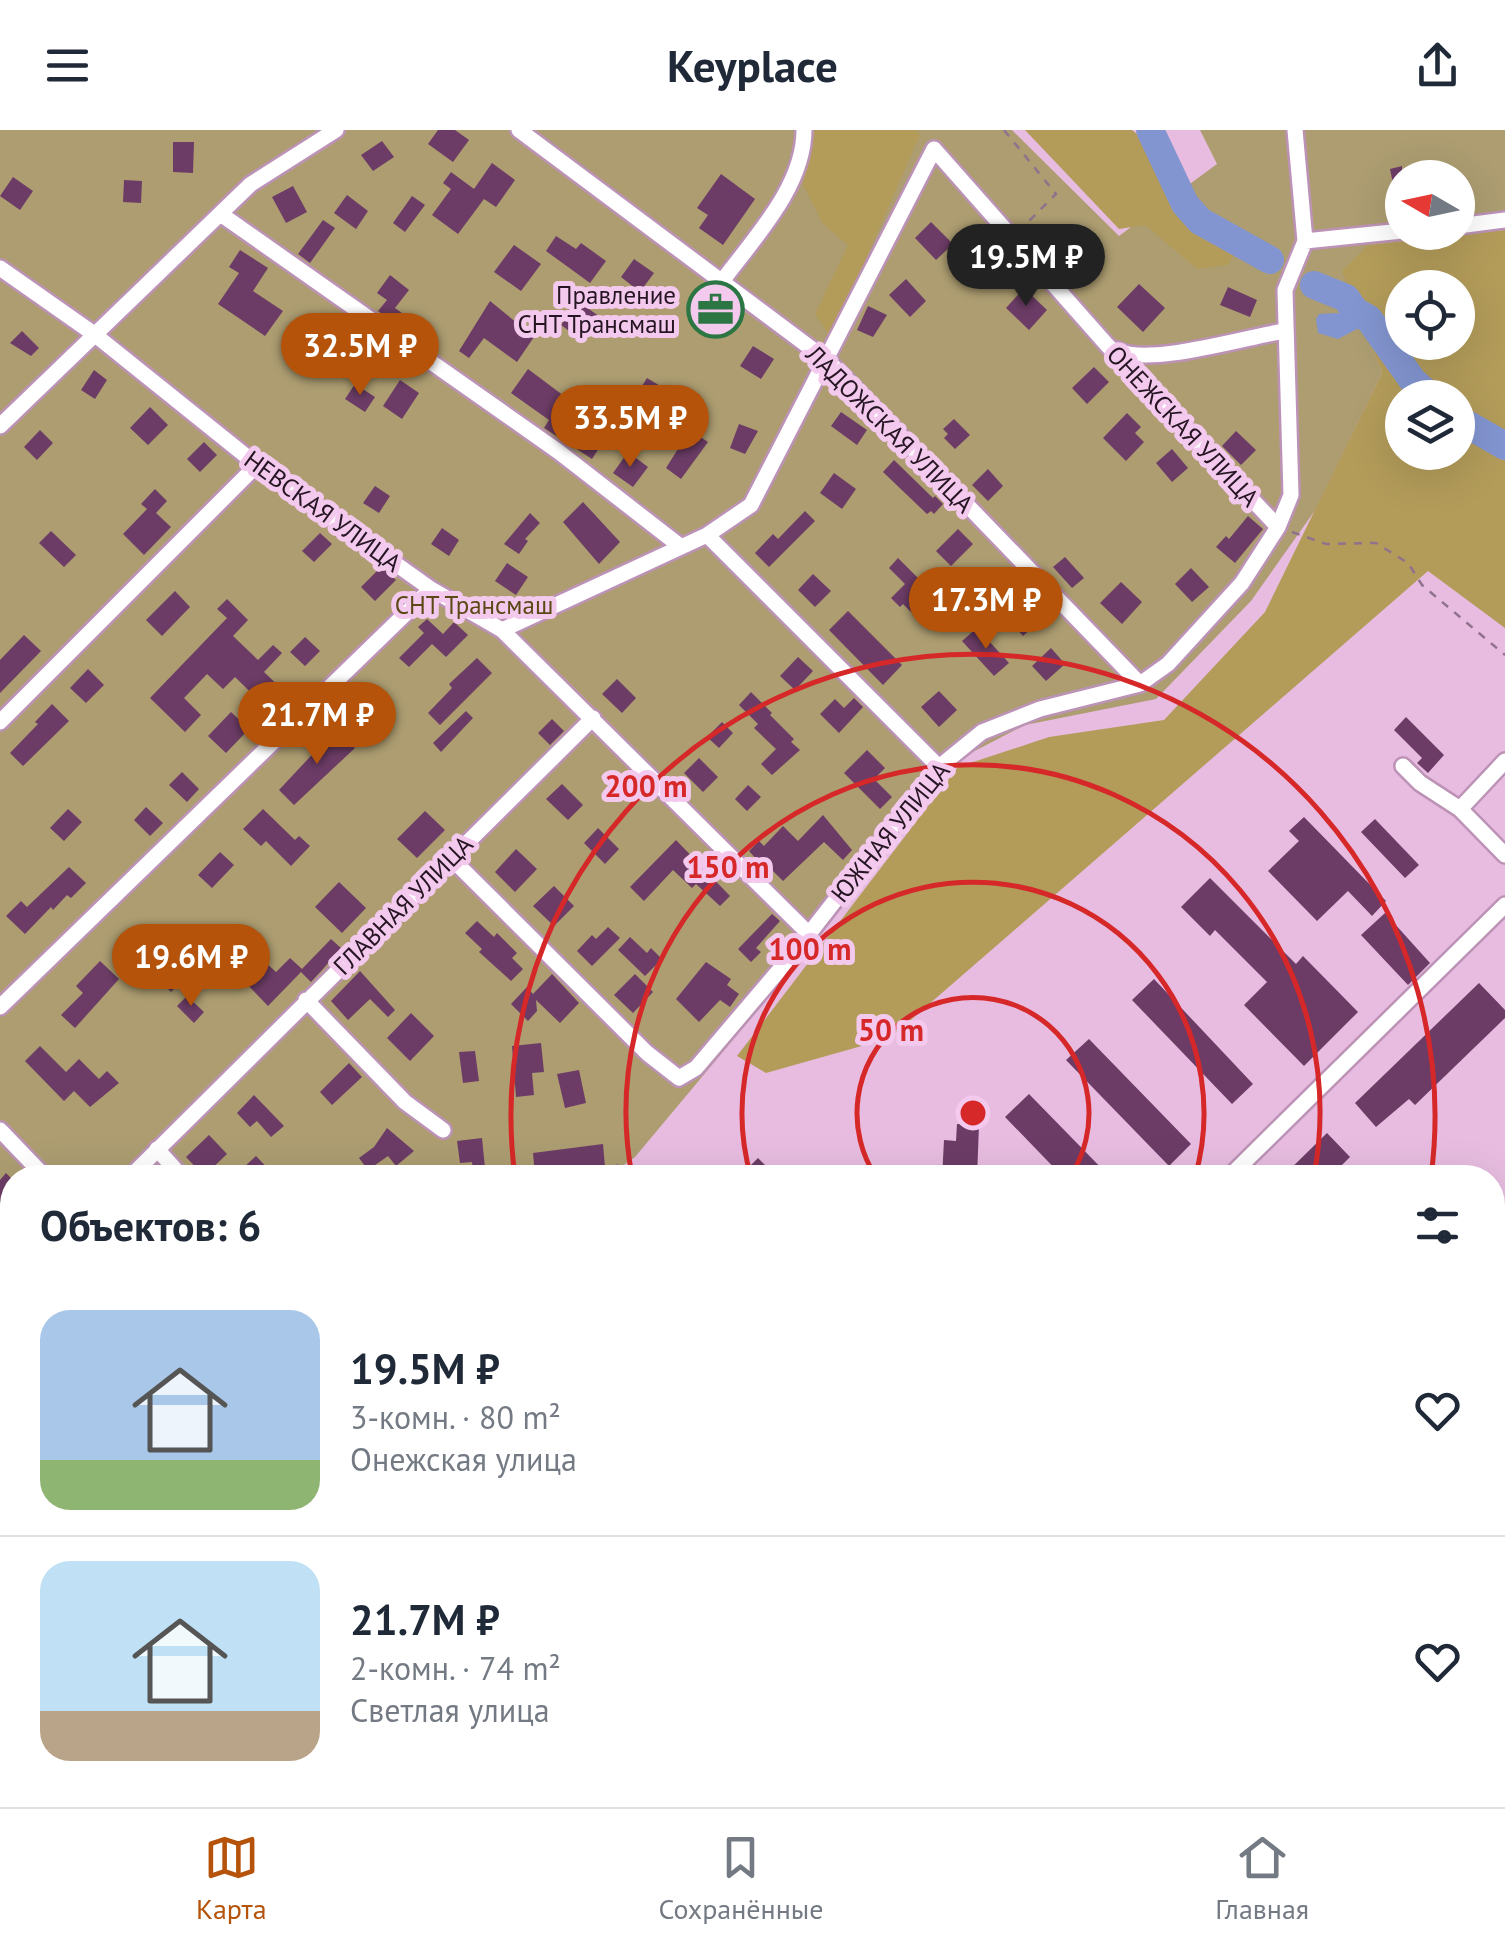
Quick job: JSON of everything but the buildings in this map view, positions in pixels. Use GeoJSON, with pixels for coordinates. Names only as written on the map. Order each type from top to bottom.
{"type":"FeatureCollection","features":[{"type":"Feature","properties":{"kind":"street"},"geometry":{"type":"LineString","coordinates":[[0,426],[251,184],[336,130]]}},
{"type":"Feature","properties":{"kind":"street","name":"ЛАДОЖСКАЯ УЛИЦА"},"geometry":{"type":"LineString","coordinates":[[519,130],[828,361],[1140,684]]}},
{"type":"Feature","properties":{"kind":"street"},"geometry":{"type":"LineString","coordinates":[[724,280],[789,184],[804,145],[804,130]]}},
{"type":"Feature","properties":{"kind":"street"},"geometry":{"type":"LineString","coordinates":[[1295,130],[1305,241],[1385,233]]}},
{"type":"Feature","properties":{"kind":"street","name":"ОНЕЖСКАЯ УЛИЦА"},"geometry":{"type":"LineString","coordinates":[[828,361],[934,149],[1107,345],[1278,527]]}},
{"type":"Feature","properties":{"kind":"street"},"geometry":{"type":"LineString","coordinates":[[222,215],[558,452],[680,546]]}},
{"type":"Feature","properties":{"kind":"street"},"geometry":{"type":"LineString","coordinates":[[1475,224],[1505,220]]}},
{"type":"Feature","properties":{"kind":"street","name":"ЮЖНАЯ УЛИЦА"},"geometry":{"type":"LineString","coordinates":[[451,858],[647,1053],[679,1078],[696,1068],[938,768],[982,732],[1040,709],[1140,684],[1168,664],[1242,582],[1278,527],[1291,495],[1285,290],[1305,241]]}},
{"type":"Feature","properties":{"kind":"street","name":"НЕВСКАЯ УЛИЦА"},"geometry":{"type":"LineString","coordinates":[[0,268],[94,334],[257,466],[431,589],[502,630],[808,933]]}},
{"type":"Feature","properties":{"kind":"street"},"geometry":{"type":"LineString","coordinates":[[1107,345],[1126,356],[1174,354],[1284,331]]}},
{"type":"Feature","properties":{"kind":"street"},"geometry":{"type":"LineString","coordinates":[[502,630],[707,535],[752,504],[828,361]]}},
{"type":"Feature","properties":{"kind":"street"},"geometry":{"type":"LineString","coordinates":[[0,722],[257,466]]}},
{"type":"Feature","properties":{"kind":"street"},"geometry":{"type":"LineString","coordinates":[[707,535],[938,768]]}},
{"type":"Feature","properties":{"kind":"street"},"geometry":{"type":"LineString","coordinates":[[2,1002],[431,589]]}},
{"type":"Feature","properties":{"kind":"street","name":"ГЛАВНАЯ УЛИЦА"},"geometry":{"type":"LineString","coordinates":[[142,1165],[593,718]]}},
{"type":"Feature","properties":{"kind":"street"},"geometry":{"type":"LineString","coordinates":[[1460,809],[1505,761]]}},
{"type":"Feature","properties":{"kind":"street"},"geometry":{"type":"LineString","coordinates":[[1402,766],[1460,809],[1505,854]]}},
{"type":"Feature","properties":{"kind":"street"},"geometry":{"type":"LineString","coordinates":[[1241,1165],[1505,905]]}},
{"type":"Feature","properties":{"kind":"street"},"geometry":{"type":"LineString","coordinates":[[306,1000],[405,1102],[442,1130]]}},
{"type":"Feature","properties":{"kind":"street"},"geometry":{"type":"LineString","coordinates":[[0,1130],[34,1165]]}},
{"type":"Feature","properties":{"kind":"street"},"geometry":{"type":"LineString","coordinates":[[158,1148],[172,1165]]}},
{"type":"Feature","properties":{"kind":"path"},"geometry":{"type":"LineString","coordinates":[[1004,130],[1056,194],[1011,236]]}},
{"type":"Feature","properties":{"kind":"path"},"geometry":{"type":"LineString","coordinates":[[1278,527],[1326,544],[1376,543],[1408,562],[1422,586],[1505,656]]}},
{"type":"Feature","properties":{"kind":"green space","name":"СНТ Трансмаш"},"geometry":{"type":"Polygon","coordinates":[[[0,130],[1012,130],[1119,236],[1217,164],[1200,130],[1505,130],[1505,230],[1475,233],[1475,160],[1385,160],[1385,243],[1369,245],[1343,271],[1382,373],[1316,509],[1251,601],[1156,699],[1025,725],[967,755],[941,779],[813,944],[635,1157],[624,1165],[0,1165],[0,130]]]}},
{"type":"Feature","properties":{"kind":"shaded area"},"geometry":{"type":"Polygon","coordinates":[[[812,130],[917,130],[920,135],[831,338],[815,314],[848,245],[823,224],[803,185],[812,130]]]}},
{"type":"Feature","properties":{"kind":"shaded area"},"geometry":{"type":"Polygon","coordinates":[[[1025,130],[1132,130],[1178,167],[1203,209],[1246,232],[1228,265],[1197,269],[1145,225],[1119,229],[1025,130]]]}},
{"type":"Feature","properties":{"kind":"shaded area"},"geometry":{"type":"Polygon","coordinates":[[[1505,230],[1505,628],[1428,571],[890,1038],[766,1073],[737,1056],[958,767],[1049,737],[1164,720],[1265,612],[1382,373],[1342,271],[1368,245],[1385,243],[1385,250],[1475,250],[1475,233],[1505,230]]]}},
{"type":"Feature","properties":{"kind":"water"},"geometry":{"type":"Polygon","coordinates":[[[1319,314],[1358,315],[1357,329],[1338,339],[1318,333],[1319,314]]]}},
{"type":"Feature","properties":{"kind":"waterway"},"geometry":{"type":"LineString","coordinates":[[1150,130],[1185,204],[1200,221],[1270,260]]}},
{"type":"Feature","properties":{"kind":"waterway"},"geometry":{"type":"LineString","coordinates":[[1314,285],[1346,298],[1355,311],[1369,319],[1412,380]]}},
{"type":"Feature","properties":{"kind":"waterway"},"geometry":{"type":"LineString","coordinates":[[1475,429],[1505,446]]}},
{"type":"Feature","properties":{"kind":"place","name":"Правление СНТ Трансмаш"},"geometry":{"type":"Point","coordinates":[715,309]}}]}
